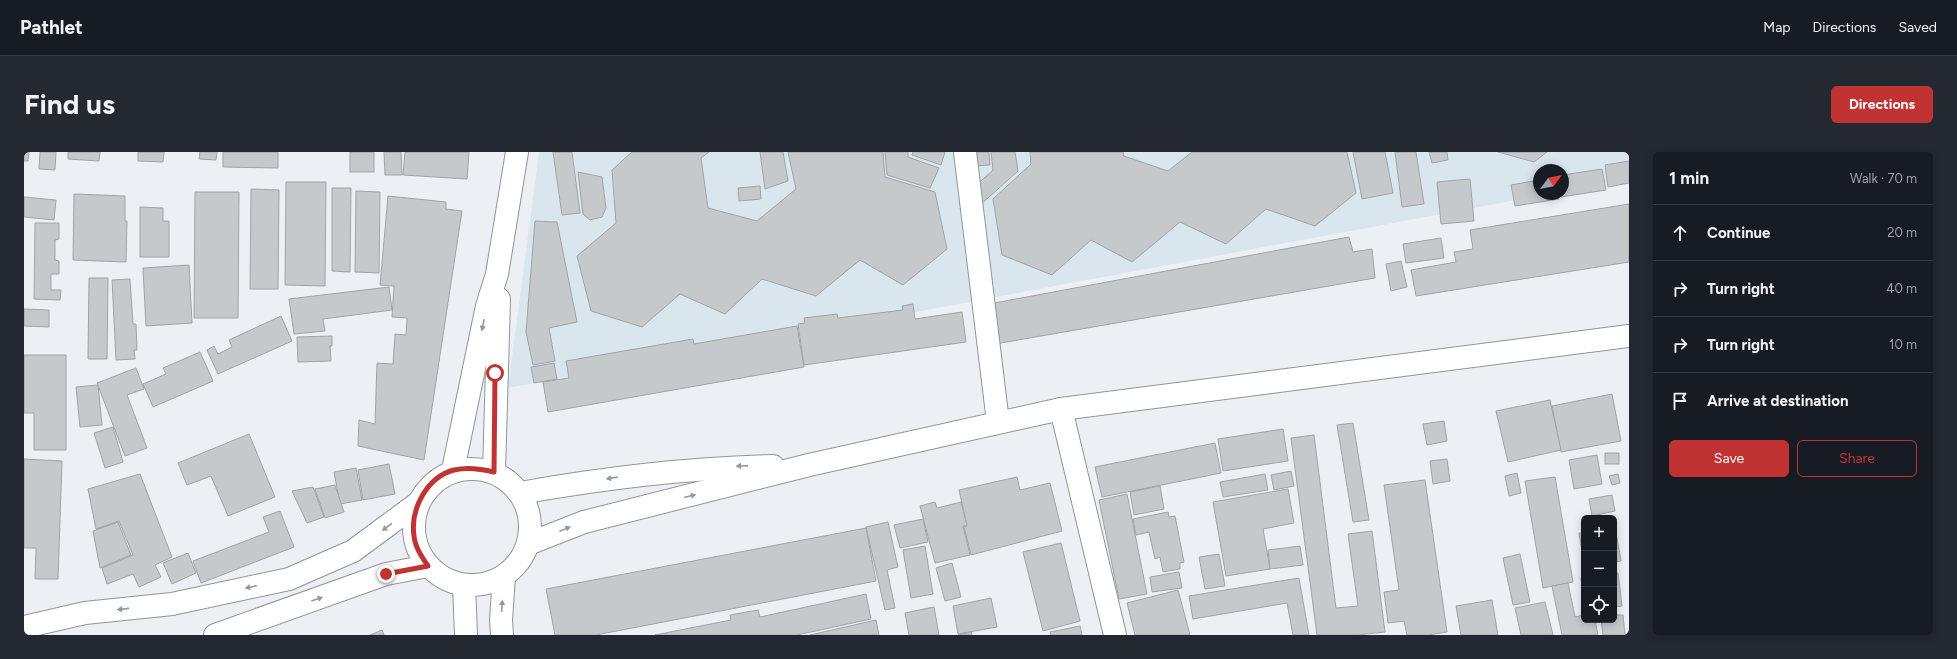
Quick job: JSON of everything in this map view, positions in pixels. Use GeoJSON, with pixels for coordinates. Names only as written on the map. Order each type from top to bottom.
{"type":"FeatureCollection","features":[{"type":"Feature","properties":{"kind":"main road"},"geometry":{"type":"LineString","coordinates":[[453,470],[487,306],[497,274],[517,152]]}},
{"type":"Feature","properties":{"kind":"main road"},"geometry":{"type":"LineString","coordinates":[[965,152],[998,422]]}},
{"type":"Feature","properties":{"kind":"main road"},"geometry":{"type":"LineString","coordinates":[[494,472],[495,373],[499,307],[497,274]]}},
{"type":"Feature","properties":{"kind":"main road"},"geometry":{"type":"LineString","coordinates":[[528,544],[584,522],[808,465],[1061,409],[1629,336]]}},
{"type":"Feature","properties":{"kind":"main road"},"geometry":{"type":"LineString","coordinates":[[1061,409],[1115,635]]}},
{"type":"Feature","properties":{"kind":"main road"},"geometry":{"type":"LineString","coordinates":[[520,493],[624,476],[718,467],[808,465]]}},
{"type":"Feature","properties":{"kind":"main road"},"geometry":{"type":"LineString","coordinates":[[24,628],[85,613],[172,604],[289,578],[353,551],[418,503],[432,483],[453,470],[473,468],[494,472],[508,480],[520,493],[530,517],[528,544],[519,562],[504,576],[485,584],[464,585],[445,579],[428,566],[419,552],[414,536],[414,520],[418,503]]}},
{"type":"Feature","properties":{"kind":"main road"},"geometry":{"type":"LineString","coordinates":[[215,635],[386,574],[428,566]]}},
{"type":"Feature","properties":{"kind":"main road"},"geometry":{"type":"LineString","coordinates":[[502,635],[501,620],[504,576]]}},
{"type":"Feature","properties":{"kind":"main road"},"geometry":{"type":"LineString","coordinates":[[464,585],[466,635]]}},
{"type":"Feature","properties":{"kind":"shaded area"},"geometry":{"type":"Polygon","coordinates":[[[539,152],[1629,152],[1629,179],[1569,190],[1569,164],[1533,164],[1533,197],[508,388],[539,152]]]}},
{"type":"Feature","properties":{"kind":"building"},"geometry":{"type":"Polygon","coordinates":[[[24,152],[29,152],[28,161],[24,161],[24,152]]]}},
{"type":"Feature","properties":{"kind":"building"},"geometry":{"type":"Polygon","coordinates":[[[40,152],[56,152],[55,170],[39,169],[40,152]]]}},
{"type":"Feature","properties":{"kind":"building"},"geometry":{"type":"Polygon","coordinates":[[[68,152],[100,152],[99,161],[68,159],[68,152]]]}},
{"type":"Feature","properties":{"kind":"building"},"geometry":{"type":"Polygon","coordinates":[[[138,152],[164,152],[163,162],[138,161],[138,152]]]}},
{"type":"Feature","properties":{"kind":"building"},"geometry":{"type":"Polygon","coordinates":[[[200,152],[217,152],[216,160],[199,159],[200,152]]]}},
{"type":"Feature","properties":{"kind":"building"},"geometry":{"type":"Polygon","coordinates":[[[223,152],[278,152],[278,168],[223,167],[223,152]]]}},
{"type":"Feature","properties":{"kind":"building"},"geometry":{"type":"Polygon","coordinates":[[[350,152],[374,152],[374,172],[350,172],[350,152]]]}},
{"type":"Feature","properties":{"kind":"building"},"geometry":{"type":"Polygon","coordinates":[[[384,152],[401,152],[402,175],[385,175],[384,152]]]}},
{"type":"Feature","properties":{"kind":"building"},"geometry":{"type":"Polygon","coordinates":[[[405,152],[469,152],[467,179],[403,175],[405,152]]]}},
{"type":"Feature","properties":{"kind":"building"},"geometry":{"type":"Polygon","coordinates":[[[553,152],[572,152],[580,213],[562,215],[553,152]]]}},
{"type":"Feature","properties":{"kind":"building"},"geometry":{"type":"Polygon","coordinates":[[[632,152],[709,152],[701,158],[708,208],[757,221],[796,189],[788,152],[883,152],[885,177],[935,192],[947,249],[903,285],[860,260],[816,296],[762,279],[725,314],[680,294],[642,327],[591,311],[577,256],[616,223],[612,170],[632,152]]]}},
{"type":"Feature","properties":{"kind":"building"},"geometry":{"type":"Polygon","coordinates":[[[760,152],[783,152],[788,181],[765,189],[760,152]]]}},
{"type":"Feature","properties":{"kind":"building"},"geometry":{"type":"Polygon","coordinates":[[[885,152],[908,152],[908,157],[939,168],[930,188],[887,175],[885,152]]]}},
{"type":"Feature","properties":{"kind":"building"},"geometry":{"type":"Polygon","coordinates":[[[913,152],[945,152],[941,165],[912,155],[913,152]]]}},
{"type":"Feature","properties":{"kind":"building"},"geometry":{"type":"Polygon","coordinates":[[[971,152],[989,152],[990,165],[972,166],[971,152]]]}},
{"type":"Feature","properties":{"kind":"building"},"geometry":{"type":"Polygon","coordinates":[[[991,152],[1015,152],[1018,171],[979,206],[972,189],[993,170],[991,152]]]}},
{"type":"Feature","properties":{"kind":"building"},"geometry":{"type":"Polygon","coordinates":[[[1030,152],[1123,152],[1124,156],[1168,171],[1192,152],[1347,152],[1356,193],[1315,226],[1266,209],[1226,244],[1180,222],[1132,262],[1091,240],[1052,275],[1002,255],[993,199],[1031,164],[1030,152]]]}},
{"type":"Feature","properties":{"kind":"building"},"geometry":{"type":"Polygon","coordinates":[[[1353,152],[1385,152],[1393,193],[1362,199],[1353,152]]]}},
{"type":"Feature","properties":{"kind":"building"},"geometry":{"type":"Polygon","coordinates":[[[1395,152],[1416,152],[1424,204],[1402,207],[1395,152]]]}},
{"type":"Feature","properties":{"kind":"building"},"geometry":{"type":"Polygon","coordinates":[[[1429,152],[1447,152],[1448,160],[1432,163],[1429,152]]]}},
{"type":"Feature","properties":{"kind":"building"},"geometry":{"type":"Polygon","coordinates":[[[1498,152],[1547,152],[1534,162],[1498,152]]]}},
{"type":"Feature","properties":{"kind":"building"},"geometry":{"type":"Polygon","coordinates":[[[1629,161],[1629,183],[1608,187],[1605,165],[1629,161]]]}},
{"type":"Feature","properties":{"kind":"building"},"geometry":{"type":"Polygon","coordinates":[[[1602,169],[1606,190],[1569,196],[1569,174],[1602,169]]]}},
{"type":"Feature","properties":{"kind":"building"},"geometry":{"type":"Polygon","coordinates":[[[578,172],[602,177],[606,208],[602,217],[590,220],[583,214],[578,172]]]}},
{"type":"Feature","properties":{"kind":"building"},"geometry":{"type":"Polygon","coordinates":[[[1470,179],[1474,221],[1441,224],[1437,182],[1470,179]]]}},
{"type":"Feature","properties":{"kind":"building"},"geometry":{"type":"Polygon","coordinates":[[[1533,181],[1533,200],[1553,200],[1515,206],[1511,185],[1533,181]]]}},
{"type":"Feature","properties":{"kind":"building"},"geometry":{"type":"Polygon","coordinates":[[[286,182],[326,182],[325,286],[285,285],[286,182]]]}},
{"type":"Feature","properties":{"kind":"building"},"geometry":{"type":"Polygon","coordinates":[[[760,186],[761,199],[739,201],[738,188],[760,186]]]}},
{"type":"Feature","properties":{"kind":"building"},"geometry":{"type":"Polygon","coordinates":[[[332,188],[351,188],[350,272],[332,271],[332,188]]]}},
{"type":"Feature","properties":{"kind":"building"},"geometry":{"type":"Polygon","coordinates":[[[251,189],[279,190],[278,289],[250,289],[251,189]]]}},
{"type":"Feature","properties":{"kind":"building"},"geometry":{"type":"Polygon","coordinates":[[[356,191],[380,192],[379,273],[355,272],[356,191]]]}},
{"type":"Feature","properties":{"kind":"building"},"geometry":{"type":"Polygon","coordinates":[[[195,192],[239,192],[238,318],[194,318],[195,192]]]}},
{"type":"Feature","properties":{"kind":"building"},"geometry":{"type":"Polygon","coordinates":[[[74,194],[125,196],[125,221],[127,221],[126,262],[73,260],[74,194]]]}},
{"type":"Feature","properties":{"kind":"building"},"geometry":{"type":"Polygon","coordinates":[[[388,196],[446,202],[446,209],[462,211],[424,460],[358,446],[359,420],[375,424],[377,363],[393,364],[395,334],[406,335],[407,318],[392,317],[394,286],[380,285],[388,196]]]}},
{"type":"Feature","properties":{"kind":"building"},"geometry":{"type":"Polygon","coordinates":[[[24,197],[56,200],[54,220],[24,217],[24,197]]]}},
{"type":"Feature","properties":{"kind":"building"},"geometry":{"type":"Polygon","coordinates":[[[1629,204],[1629,262],[1416,296],[1411,270],[1456,262],[1454,252],[1473,249],[1470,230],[1629,204]]]}},
{"type":"Feature","properties":{"kind":"building"},"geometry":{"type":"Polygon","coordinates":[[[140,207],[163,208],[163,221],[169,221],[169,257],[140,257],[140,207]]]}},
{"type":"Feature","properties":{"kind":"building"},"geometry":{"type":"Polygon","coordinates":[[[535,221],[557,222],[577,322],[549,328],[555,361],[533,365],[526,332],[535,221]]]}},
{"type":"Feature","properties":{"kind":"building"},"geometry":{"type":"Polygon","coordinates":[[[35,223],[59,223],[59,239],[55,240],[55,260],[59,261],[59,274],[51,274],[51,290],[61,290],[60,300],[34,299],[35,223]]]}},
{"type":"Feature","properties":{"kind":"building"},"geometry":{"type":"Polygon","coordinates":[[[1349,237],[1353,252],[1372,249],[1375,278],[995,344],[989,304],[1349,237]]]}},
{"type":"Feature","properties":{"kind":"building"},"geometry":{"type":"Polygon","coordinates":[[[1441,238],[1444,258],[1406,263],[1403,244],[1441,238]]]}},
{"type":"Feature","properties":{"kind":"building"},"geometry":{"type":"Polygon","coordinates":[[[1401,261],[1407,287],[1391,291],[1386,264],[1401,261]]]}},
{"type":"Feature","properties":{"kind":"building"},"geometry":{"type":"Polygon","coordinates":[[[189,265],[192,323],[146,326],[143,268],[189,265]]]}},
{"type":"Feature","properties":{"kind":"building"},"geometry":{"type":"Polygon","coordinates":[[[89,278],[108,278],[107,359],[88,359],[89,278]]]}},
{"type":"Feature","properties":{"kind":"building"},"geometry":{"type":"Polygon","coordinates":[[[130,279],[133,324],[136,324],[137,350],[134,350],[135,359],[116,360],[112,280],[130,279]]]}},
{"type":"Feature","properties":{"kind":"building"},"geometry":{"type":"Polygon","coordinates":[[[389,287],[392,310],[323,319],[325,331],[294,334],[289,299],[389,287]]]}},
{"type":"Feature","properties":{"kind":"building"},"geometry":{"type":"Polygon","coordinates":[[[913,304],[915,319],[962,312],[966,342],[804,365],[798,324],[805,323],[804,318],[837,314],[838,318],[903,310],[902,306],[913,304]]]}},
{"type":"Feature","properties":{"kind":"building"},"geometry":{"type":"Polygon","coordinates":[[[24,309],[49,310],[49,327],[24,326],[24,309]]]}},
{"type":"Feature","properties":{"kind":"building"},"geometry":{"type":"Polygon","coordinates":[[[281,316],[292,341],[218,374],[207,350],[214,346],[218,354],[232,347],[229,340],[281,316]]]}},
{"type":"Feature","properties":{"kind":"building"},"geometry":{"type":"Polygon","coordinates":[[[797,326],[804,367],[548,412],[543,382],[569,378],[566,361],[693,339],[694,344],[797,326]]]}},
{"type":"Feature","properties":{"kind":"building"},"geometry":{"type":"Polygon","coordinates":[[[332,336],[332,346],[330,346],[331,361],[298,362],[297,337],[332,336]]]}},
{"type":"Feature","properties":{"kind":"building"},"geometry":{"type":"Polygon","coordinates":[[[200,352],[213,381],[153,407],[143,384],[166,374],[163,368],[200,352]]]}},
{"type":"Feature","properties":{"kind":"building"},"geometry":{"type":"Polygon","coordinates":[[[24,355],[66,355],[66,450],[34,450],[34,413],[24,413],[24,355]]]}},
{"type":"Feature","properties":{"kind":"building"},"geometry":{"type":"Polygon","coordinates":[[[554,363],[557,379],[534,383],[531,367],[554,363]]]}},
{"type":"Feature","properties":{"kind":"building"},"geometry":{"type":"Polygon","coordinates":[[[136,368],[144,389],[127,395],[147,448],[125,456],[97,383],[136,368]]]}},
{"type":"Feature","properties":{"kind":"building"},"geometry":{"type":"Polygon","coordinates":[[[98,385],[102,425],[80,427],[76,387],[98,385]]]}},
{"type":"Feature","properties":{"kind":"building"},"geometry":{"type":"Polygon","coordinates":[[[1612,394],[1621,441],[1561,452],[1552,406],[1612,394]]]}},
{"type":"Feature","properties":{"kind":"building"},"geometry":{"type":"Polygon","coordinates":[[[1550,400],[1561,450],[1508,462],[1496,411],[1550,400]]]}},
{"type":"Feature","properties":{"kind":"building"},"geometry":{"type":"Polygon","coordinates":[[[1444,421],[1447,441],[1427,445],[1423,424],[1444,421]]]}},
{"type":"Feature","properties":{"kind":"building"},"geometry":{"type":"Polygon","coordinates":[[[1353,423],[1369,520],[1353,522],[1337,425],[1353,423]]]}},
{"type":"Feature","properties":{"kind":"building"},"geometry":{"type":"Polygon","coordinates":[[[113,427],[123,462],[105,468],[94,433],[113,427]]]}},
{"type":"Feature","properties":{"kind":"building"},"geometry":{"type":"Polygon","coordinates":[[[1283,429],[1288,461],[1223,471],[1218,439],[1283,429]]]}},
{"type":"Feature","properties":{"kind":"building"},"geometry":{"type":"Polygon","coordinates":[[[249,434],[275,497],[228,516],[211,476],[187,485],[178,463],[249,434]]]}},
{"type":"Feature","properties":{"kind":"building"},"geometry":{"type":"Polygon","coordinates":[[[1314,435],[1336,608],[1358,606],[1348,534],[1372,531],[1385,632],[1358,635],[1317,635],[1291,438],[1314,435]]]}},
{"type":"Feature","properties":{"kind":"building"},"geometry":{"type":"Polygon","coordinates":[[[1215,443],[1221,473],[1102,497],[1095,467],[1215,443]]]}},
{"type":"Feature","properties":{"kind":"building"},"geometry":{"type":"Polygon","coordinates":[[[1605,453],[1619,453],[1619,464],[1605,464],[1605,453]]]}},
{"type":"Feature","properties":{"kind":"building"},"geometry":{"type":"Polygon","coordinates":[[[1597,455],[1602,484],[1574,489],[1569,460],[1597,455]]]}},
{"type":"Feature","properties":{"kind":"building"},"geometry":{"type":"Polygon","coordinates":[[[24,459],[62,461],[58,579],[35,579],[36,548],[24,548],[24,459]]]}},
{"type":"Feature","properties":{"kind":"building"},"geometry":{"type":"Polygon","coordinates":[[[1447,459],[1450,481],[1433,484],[1430,461],[1447,459]]]}},
{"type":"Feature","properties":{"kind":"building"},"geometry":{"type":"Polygon","coordinates":[[[389,464],[395,494],[363,500],[358,470],[389,464]]]}},
{"type":"Feature","properties":{"kind":"building"},"geometry":{"type":"Polygon","coordinates":[[[356,468],[362,500],[340,504],[334,472],[356,468]]]}},
{"type":"Feature","properties":{"kind":"building"},"geometry":{"type":"Polygon","coordinates":[[[1291,471],[1294,486],[1274,490],[1271,475],[1291,471]]]}},
{"type":"Feature","properties":{"kind":"building"},"geometry":{"type":"Polygon","coordinates":[[[1517,473],[1521,493],[1509,496],[1505,476],[1517,473]]]}},
{"type":"Feature","properties":{"kind":"building"},"geometry":{"type":"Polygon","coordinates":[[[140,474],[172,557],[155,565],[161,577],[139,587],[133,574],[107,584],[102,568],[133,555],[119,521],[96,529],[88,489],[140,474]]]}},
{"type":"Feature","properties":{"kind":"building"},"geometry":{"type":"Polygon","coordinates":[[[1265,474],[1268,490],[1223,497],[1220,482],[1265,474]]]}},
{"type":"Feature","properties":{"kind":"building"},"geometry":{"type":"Polygon","coordinates":[[[1618,474],[1620,483],[1612,485],[1609,476],[1618,474]]]}},
{"type":"Feature","properties":{"kind":"building"},"geometry":{"type":"Polygon","coordinates":[[[1017,477],[1020,490],[1050,483],[1062,531],[971,555],[964,527],[967,526],[959,490],[1017,477]]]}},
{"type":"Feature","properties":{"kind":"building"},"geometry":{"type":"Polygon","coordinates":[[[1555,477],[1573,582],[1543,588],[1525,481],[1555,477]]]}},
{"type":"Feature","properties":{"kind":"building"},"geometry":{"type":"Polygon","coordinates":[[[1425,480],[1447,632],[1428,635],[1407,635],[1404,621],[1388,623],[1384,592],[1399,590],[1384,485],[1425,480]]]}},
{"type":"Feature","properties":{"kind":"building"},"geometry":{"type":"Polygon","coordinates":[[[335,485],[344,512],[325,518],[315,489],[335,485]]]}},
{"type":"Feature","properties":{"kind":"building"},"geometry":{"type":"Polygon","coordinates":[[[1160,486],[1164,509],[1134,515],[1130,492],[1160,486]]]}},
{"type":"Feature","properties":{"kind":"building"},"geometry":{"type":"Polygon","coordinates":[[[313,487],[324,517],[307,523],[292,491],[313,487]]]}},
{"type":"Feature","properties":{"kind":"building"},"geometry":{"type":"Polygon","coordinates":[[[1288,489],[1294,523],[1263,529],[1270,569],[1226,576],[1213,502],[1288,489]]]}},
{"type":"Feature","properties":{"kind":"building"},"geometry":{"type":"Polygon","coordinates":[[[1127,494],[1147,594],[1119,599],[1099,500],[1127,494]]]}},
{"type":"Feature","properties":{"kind":"building"},"geometry":{"type":"Polygon","coordinates":[[[1612,495],[1615,511],[1592,515],[1589,499],[1612,495]]]}},
{"type":"Feature","properties":{"kind":"building"},"geometry":{"type":"Polygon","coordinates":[[[935,502],[937,508],[961,502],[967,525],[963,526],[970,555],[935,563],[920,506],[935,502]]]}},
{"type":"Feature","properties":{"kind":"building"},"geometry":{"type":"Polygon","coordinates":[[[280,511],[294,547],[201,583],[193,561],[269,532],[263,517],[280,511]]]}},
{"type":"Feature","properties":{"kind":"building"},"geometry":{"type":"Polygon","coordinates":[[[1168,512],[1169,517],[1175,516],[1184,562],[1180,563],[1180,569],[1163,572],[1160,557],[1155,559],[1149,532],[1136,535],[1133,519],[1168,512]]]}},
{"type":"Feature","properties":{"kind":"building"},"geometry":{"type":"Polygon","coordinates":[[[923,519],[928,542],[900,548],[894,525],[923,519]]]}},
{"type":"Feature","properties":{"kind":"building"},"geometry":{"type":"Polygon","coordinates":[[[118,522],[131,555],[100,568],[93,531],[118,522]]]}},
{"type":"Feature","properties":{"kind":"building"},"geometry":{"type":"Polygon","coordinates":[[[888,522],[898,567],[887,570],[895,608],[885,610],[866,527],[888,522]]]}},
{"type":"Feature","properties":{"kind":"building"},"geometry":{"type":"Polygon","coordinates":[[[866,528],[876,581],[596,635],[555,635],[546,589],[866,528]]]}},
{"type":"Feature","properties":{"kind":"building"},"geometry":{"type":"Polygon","coordinates":[[[1579,533],[1581,533],[1581,545],[1579,533]]]}},
{"type":"Feature","properties":{"kind":"building"},"geometry":{"type":"Polygon","coordinates":[[[1617,538],[1621,561],[1617,562],[1617,538]]]}},
{"type":"Feature","properties":{"kind":"building"},"geometry":{"type":"Polygon","coordinates":[[[1061,543],[1080,621],[1043,631],[1023,552],[1061,543]]]}},
{"type":"Feature","properties":{"kind":"building"},"geometry":{"type":"Polygon","coordinates":[[[925,546],[933,594],[911,598],[903,550],[925,546]]]}},
{"type":"Feature","properties":{"kind":"building"},"geometry":{"type":"Polygon","coordinates":[[[1300,546],[1303,565],[1270,569],[1268,550],[1300,546]]]}},
{"type":"Feature","properties":{"kind":"building"},"geometry":{"type":"Polygon","coordinates":[[[188,553],[196,573],[172,584],[163,563],[188,553]]]}},
{"type":"Feature","properties":{"kind":"building"},"geometry":{"type":"Polygon","coordinates":[[[1219,554],[1225,586],[1205,589],[1199,557],[1219,554]]]}},
{"type":"Feature","properties":{"kind":"building"},"geometry":{"type":"Polygon","coordinates":[[[1520,554],[1530,602],[1513,605],[1503,558],[1520,554]]]}},
{"type":"Feature","properties":{"kind":"building"},"geometry":{"type":"Polygon","coordinates":[[[952,563],[961,597],[945,601],[936,568],[952,563]]]}},
{"type":"Feature","properties":{"kind":"building"},"geometry":{"type":"Polygon","coordinates":[[[1179,572],[1182,588],[1152,592],[1150,577],[1179,572]]]}},
{"type":"Feature","properties":{"kind":"building"},"geometry":{"type":"Polygon","coordinates":[[[1617,573],[1622,606],[1617,607],[1617,587],[1617,573]]]}},
{"type":"Feature","properties":{"kind":"building"},"geometry":{"type":"Polygon","coordinates":[[[1299,578],[1309,635],[1293,635],[1287,603],[1193,619],[1189,596],[1299,578]]]}},
{"type":"Feature","properties":{"kind":"building"},"geometry":{"type":"Polygon","coordinates":[[[1568,583],[1575,617],[1581,616],[1581,623],[1596,623],[1598,635],[1562,635],[1552,586],[1568,583]]]}},
{"type":"Feature","properties":{"kind":"building"},"geometry":{"type":"Polygon","coordinates":[[[1178,590],[1190,635],[1135,635],[1127,603],[1178,590]]]}},
{"type":"Feature","properties":{"kind":"building"},"geometry":{"type":"Polygon","coordinates":[[[866,594],[871,619],[797,635],[655,635],[731,620],[730,615],[758,610],[760,617],[866,594]]]}},
{"type":"Feature","properties":{"kind":"building"},"geometry":{"type":"Polygon","coordinates":[[[991,598],[997,627],[958,634],[953,606],[991,598]]]}},
{"type":"Feature","properties":{"kind":"building"},"geometry":{"type":"Polygon","coordinates":[[[1492,600],[1498,635],[1461,635],[1456,606],[1492,600]]]}},
{"type":"Feature","properties":{"kind":"building"},"geometry":{"type":"Polygon","coordinates":[[[1545,602],[1553,635],[1521,635],[1515,608],[1545,602]]]}},
{"type":"Feature","properties":{"kind":"building"},"geometry":{"type":"Polygon","coordinates":[[[934,607],[939,635],[909,635],[905,613],[934,607]]]}},
{"type":"Feature","properties":{"kind":"building"},"geometry":{"type":"Polygon","coordinates":[[[1617,615],[1623,615],[1625,635],[1603,635],[1601,623],[1617,623],[1617,615]]]}},
{"type":"Feature","properties":{"kind":"building"},"geometry":{"type":"Polygon","coordinates":[[[876,620],[879,635],[810,635],[876,620]]]}},
{"type":"Feature","properties":{"kind":"building"},"geometry":{"type":"Polygon","coordinates":[[[1080,626],[1082,635],[1051,635],[1050,632],[1080,626]]]}},
{"type":"Feature","properties":{"kind":"building"},"geometry":{"type":"Polygon","coordinates":[[[382,630],[384,635],[370,635],[382,630]]]}},
{"type":"Feature","properties":{"kind":"building"},"geometry":{"type":"Polygon","coordinates":[[[971,632],[972,635],[958,635],[971,632]]]}},
{"type":"Feature","properties":{"kind":"route"},"geometry":{"type":"LineString","coordinates":[[386,574],[428,566],[419,552],[414,536],[414,520],[418,503],[432,483],[453,470],[473,468],[494,472],[495,373]]}}]}
